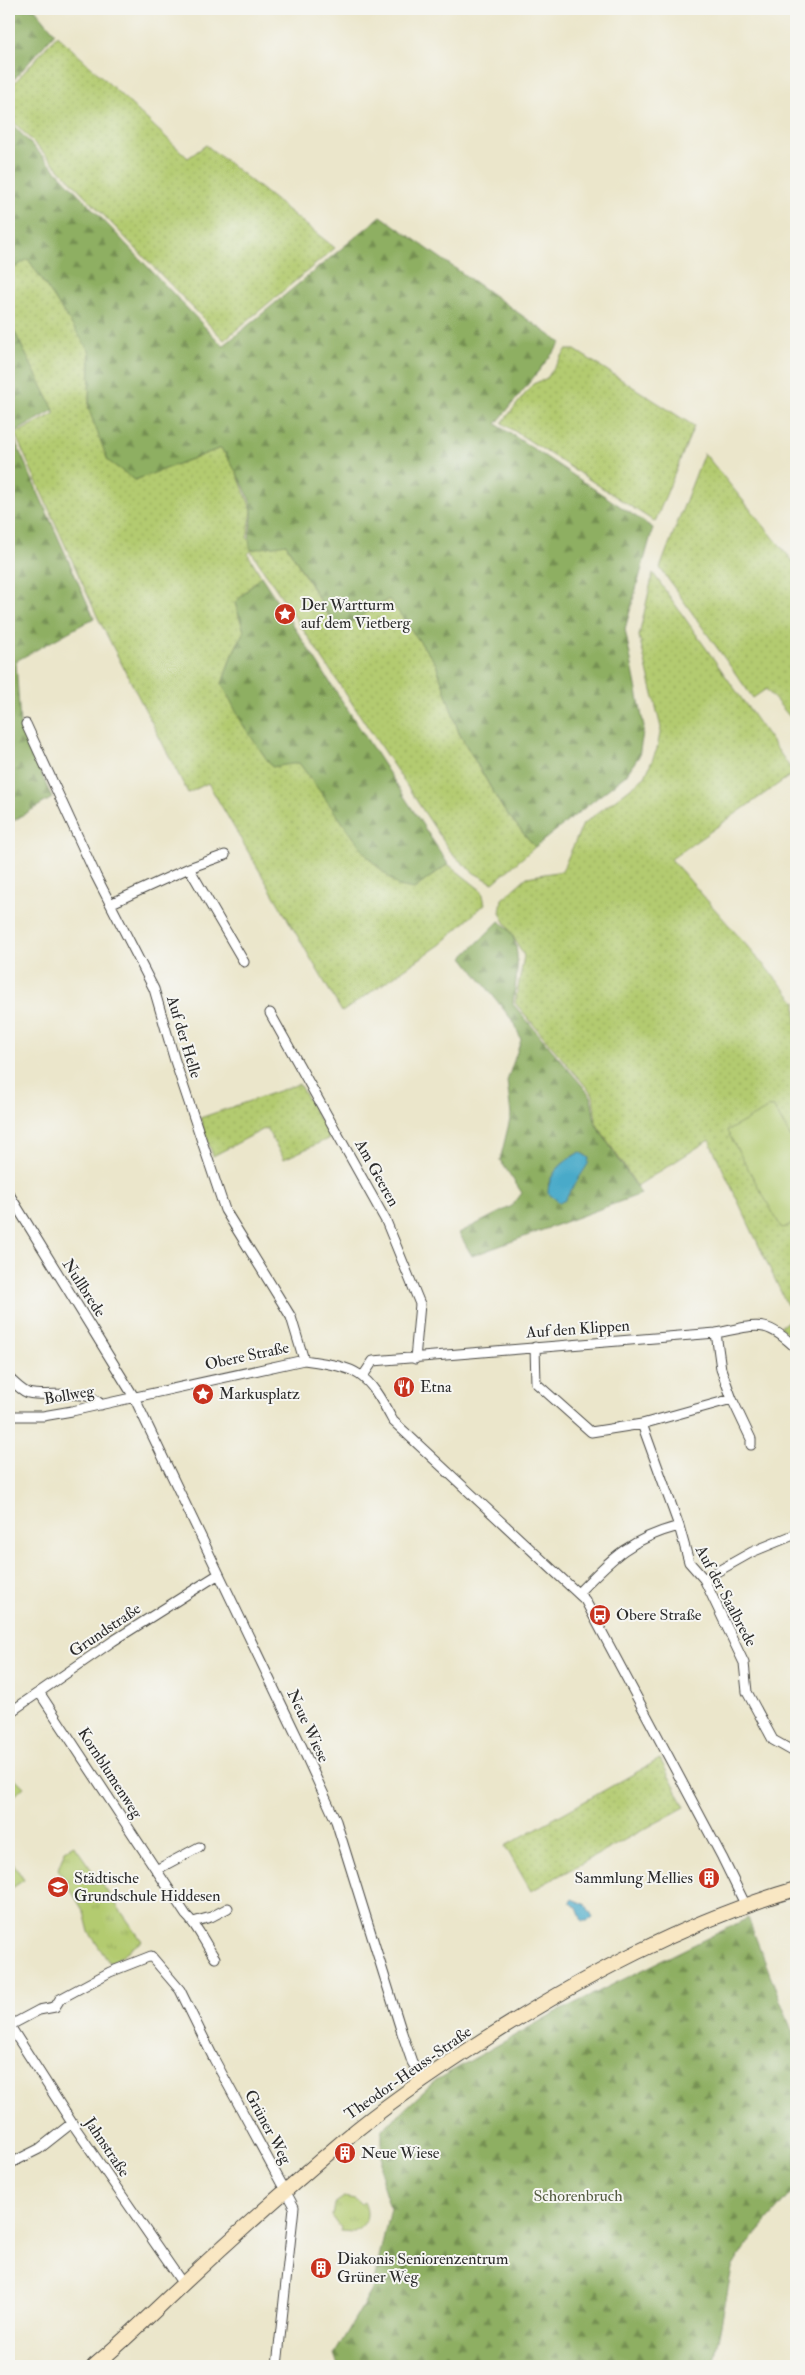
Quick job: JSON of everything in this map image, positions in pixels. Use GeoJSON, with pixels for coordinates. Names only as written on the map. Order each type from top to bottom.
{"type":"FeatureCollection","features":[{"type":"Feature","properties":{"kind":"main road","name":"Theodor-Heuss-Straße"},"geometry":{"type":"LineString","coordinates":[[94,2366],[285,2192],[381,2110],[520,2017],[610,1966],[701,1924],[796,1889]]}},
{"type":"Feature","properties":{"kind":"street","name":"Auf der Helle"},"geometry":{"type":"LineString","coordinates":[[26,724],[96,876],[112,903],[154,989],[175,1061],[225,1210],[291,1317],[304,1360]]}},
{"type":"Feature","properties":{"kind":"street"},"geometry":{"type":"LineString","coordinates":[[112,903],[189,868],[225,855]]}},
{"type":"Feature","properties":{"kind":"street"},"geometry":{"type":"LineString","coordinates":[[189,868],[244,962]]}},
{"type":"Feature","properties":{"kind":"street","name":"Am Geeren"},"geometry":{"type":"LineString","coordinates":[[270,1013],[386,1221],[420,1304],[415,1359]]}},
{"type":"Feature","properties":{"kind":"street","name":"Nullbrede"},"geometry":{"type":"LineString","coordinates":[[9,1194],[134,1397]]}},
{"type":"Feature","properties":{"kind":"street","name":"Auf den Klippen"},"geometry":{"type":"LineString","coordinates":[[363,1376],[373,1361],[716,1333],[760,1326],[769,1327],[796,1348]]}},
{"type":"Feature","properties":{"kind":"street"},"geometry":{"type":"LineString","coordinates":[[716,1333],[721,1369],[732,1399],[751,1439],[751,1445]]}},
{"type":"Feature","properties":{"kind":"street"},"geometry":{"type":"LineString","coordinates":[[535,1347],[536,1383],[591,1432],[642,1424],[732,1399]]}},
{"type":"Feature","properties":{"kind":"street","name":"Obere Straße"},"geometry":{"type":"LineString","coordinates":[[134,1397],[304,1360],[343,1365],[363,1376],[379,1395],[393,1421],[585,1600],[746,1906]]}},
{"type":"Feature","properties":{"kind":"street"},"geometry":{"type":"LineString","coordinates":[[9,1378],[27,1392],[84,1396],[98,1400],[102,1405]]}},
{"type":"Feature","properties":{"kind":"street","name":"Bollweg"},"geometry":{"type":"LineString","coordinates":[[9,1416],[43,1416],[134,1397]]}},
{"type":"Feature","properties":{"kind":"street","name":"Neue Wiese"},"geometry":{"type":"LineString","coordinates":[[134,1397],[336,1821],[402,2033],[412,2062],[424,2081]]}},
{"type":"Feature","properties":{"kind":"street","name":"Auf der Saalbrede"},"geometry":{"type":"LineString","coordinates":[[642,1424],[679,1526],[689,1562],[704,1579],[744,1663],[747,1692],[773,1740],[796,1753]]}},
{"type":"Feature","properties":{"kind":"street"},"geometry":{"type":"LineString","coordinates":[[578,1592],[612,1557],[632,1543],[652,1533],[679,1526]]}},
{"type":"Feature","properties":{"kind":"street"},"geometry":{"type":"LineString","coordinates":[[704,1579],[752,1552],[796,1534]]}},
{"type":"Feature","properties":{"kind":"street","name":"Grundstraße"},"geometry":{"type":"LineString","coordinates":[[9,1713],[113,1641],[219,1574]]}},
{"type":"Feature","properties":{"kind":"street","name":"Kornblumenweg"},"geometry":{"type":"LineString","coordinates":[[39,1692],[186,1915],[193,1922],[215,1958]]}},
{"type":"Feature","properties":{"kind":"street"},"geometry":{"type":"LineString","coordinates":[[156,1870],[199,1847]]}},
{"type":"Feature","properties":{"kind":"street"},"geometry":{"type":"LineString","coordinates":[[193,1922],[211,1917],[228,1908]]}},
{"type":"Feature","properties":{"kind":"street","name":"Grüner Weg"},"geometry":{"type":"LineString","coordinates":[[118,1969],[151,1956],[180,1990],[294,2207],[277,2366]]}},
{"type":"Feature","properties":{"kind":"street","name":"Jahnstraße"},"geometry":{"type":"LineString","coordinates":[[118,1969],[68,1995],[60,2000],[55,2007],[39,2010],[9,2026],[72,2123],[183,2284]]}},
{"type":"Feature","properties":{"kind":"street"},"geometry":{"type":"LineString","coordinates":[[9,2164],[39,2149],[72,2123]]}},
{"type":"Feature","properties":{"kind":"green space"},"geometry":{"type":"Polygon","coordinates":[[[9,9],[35,9],[55,33],[9,85],[9,9]]]}},
{"type":"Feature","properties":{"kind":"green space"},"geometry":{"type":"Polygon","coordinates":[[[57,35],[188,158],[206,145],[335,248],[224,340],[9,117],[9,89],[57,35]]]}},
{"type":"Feature","properties":{"kind":"green space"},"geometry":{"type":"Polygon","coordinates":[[[9,121],[223,346],[381,216],[561,343],[496,424],[653,528],[625,629],[644,727],[639,756],[626,775],[535,847],[503,809],[459,733],[436,664],[389,599],[338,630],[286,544],[251,550],[249,535],[252,517],[251,505],[240,479],[221,448],[135,480],[108,461],[89,410],[90,352],[28,259],[9,271],[9,121]]]}},
{"type":"Feature","properties":{"kind":"green space"},"geometry":{"type":"Polygon","coordinates":[[[28,258],[90,352],[89,410],[135,480],[221,448],[236,471],[252,511],[247,538],[286,544],[337,630],[389,599],[436,664],[459,733],[503,809],[535,847],[493,883],[474,873],[452,854],[251,551],[248,554],[261,576],[235,603],[244,631],[231,657],[222,684],[299,763],[414,889],[448,864],[482,891],[485,904],[441,944],[342,1012],[208,783],[188,793],[98,618],[15,434],[55,413],[9,321],[9,271],[28,258]]]}},
{"type":"Feature","properties":{"kind":"green space"},"geometry":{"type":"Polygon","coordinates":[[[9,321],[54,410],[12,434],[94,618],[16,661],[20,725],[52,798],[13,821],[9,828],[9,321]]]}},
{"type":"Feature","properties":{"kind":"green space"},"geometry":{"type":"Polygon","coordinates":[[[566,350],[575,350],[694,426],[655,522],[502,423],[533,384],[547,378],[566,350]]]}},
{"type":"Feature","properties":{"kind":"green space"},"geometry":{"type":"Polygon","coordinates":[[[704,453],[796,565],[796,724],[766,689],[753,698],[660,568],[704,453]]]}},
{"type":"Feature","properties":{"kind":"green space"},"geometry":{"type":"Polygon","coordinates":[[[653,573],[794,773],[671,859],[796,1002],[796,1147],[773,1106],[782,1229],[796,1221],[796,1298],[787,1305],[709,1140],[637,1186],[596,1123],[593,1095],[515,1003],[524,956],[500,913],[502,899],[527,877],[562,871],[583,824],[645,777],[657,749],[661,728],[639,636],[653,573]]]}},
{"type":"Feature","properties":{"kind":"green space"},"geometry":{"type":"Polygon","coordinates":[[[261,576],[448,864],[414,889],[398,886],[368,857],[299,763],[272,767],[243,725],[222,684],[231,657],[244,631],[235,603],[261,576]]]}},
{"type":"Feature","properties":{"kind":"green space"},"geometry":{"type":"Polygon","coordinates":[[[499,921],[507,928],[513,937],[517,959],[513,1004],[591,1096],[595,1123],[641,1194],[472,1256],[459,1233],[512,1206],[522,1193],[500,1160],[511,1115],[507,1081],[521,1040],[515,1024],[463,957],[499,921]],[[580,1152],[565,1162],[553,1174],[548,1185],[564,1201],[589,1158],[580,1152]]]}},
{"type":"Feature","properties":{"kind":"green space"},"geometry":{"type":"Polygon","coordinates":[[[299,1084],[330,1138],[284,1159],[266,1128],[213,1156],[200,1118],[299,1084]]]}},
{"type":"Feature","properties":{"kind":"green space"},"geometry":{"type":"Polygon","coordinates":[[[773,1106],[796,1147],[796,1221],[782,1229],[727,1131],[773,1106]]]}},
{"type":"Feature","properties":{"kind":"green space"},"geometry":{"type":"Polygon","coordinates":[[[796,1315],[796,1340],[780,1327],[796,1315]]]}},
{"type":"Feature","properties":{"kind":"green space"},"geometry":{"type":"Polygon","coordinates":[[[660,1759],[685,1807],[531,1891],[505,1846],[660,1759]]]}},
{"type":"Feature","properties":{"kind":"green space"},"geometry":{"type":"Polygon","coordinates":[[[9,1772],[24,1787],[9,1801],[9,1772]]]}},
{"type":"Feature","properties":{"kind":"green space"},"geometry":{"type":"Polygon","coordinates":[[[74,1845],[142,1941],[111,1963],[89,1932],[84,1912],[58,1869],[65,1850],[74,1845]]]}},
{"type":"Feature","properties":{"kind":"green space"},"geometry":{"type":"Polygon","coordinates":[[[13,1863],[24,1880],[9,1890],[9,1866],[13,1863]]]}},
{"type":"Feature","properties":{"kind":"green space","name":"Schorenbruch"},"geometry":{"type":"Polygon","coordinates":[[[748,1918],[796,2041],[796,2187],[743,2250],[732,2268],[713,2366],[338,2366],[334,2355],[372,2290],[390,2208],[382,2183],[382,2130],[436,2080],[551,2015],[748,1918]]]}},
{"type":"Feature","properties":{"kind":"green space"},"geometry":{"type":"Polygon","coordinates":[[[344,2197],[355,2199],[361,2204],[364,2202],[366,2206],[366,2219],[362,2226],[354,2232],[340,2231],[341,2228],[332,2216],[334,2204],[344,2197]]]}},
{"type":"Feature","properties":{"kind":"water"},"geometry":{"type":"Polygon","coordinates":[[[580,1152],[589,1158],[588,1164],[564,1201],[559,1202],[548,1193],[551,1179],[558,1168],[580,1152]]]}},
{"type":"Feature","properties":{"kind":"water"},"geometry":{"type":"Polygon","coordinates":[[[572,1899],[586,1905],[593,1917],[587,1921],[582,1921],[577,1908],[570,1902],[572,1899]]]}},
{"type":"Feature","properties":{"kind":"place","name":"Der Wartturm auf dem Vietberg"},"geometry":{"type":"Point","coordinates":[285,614]}},
{"type":"Feature","properties":{"kind":"place","name":"Etna"},"geometry":{"type":"Point","coordinates":[404,1387]}},
{"type":"Feature","properties":{"kind":"place","name":"Markusplatz"},"geometry":{"type":"Point","coordinates":[203,1394]}},
{"type":"Feature","properties":{"kind":"place","name":"Obere Straße"},"geometry":{"type":"Point","coordinates":[600,1615]}},
{"type":"Feature","properties":{"kind":"place","name":"Sammlung Mellies"},"geometry":{"type":"Point","coordinates":[709,1878]}},
{"type":"Feature","properties":{"kind":"place","name":"Städtische Grundschule Hiddesen"},"geometry":{"type":"Point","coordinates":[58,1887]}},
{"type":"Feature","properties":{"kind":"place","name":"Neue Wiese"},"geometry":{"type":"Point","coordinates":[345,2153]}},
{"type":"Feature","properties":{"kind":"place","name":"Diakonis Seniorenzentrum Grüner Weg"},"geometry":{"type":"Point","coordinates":[321,2268]}}]}
